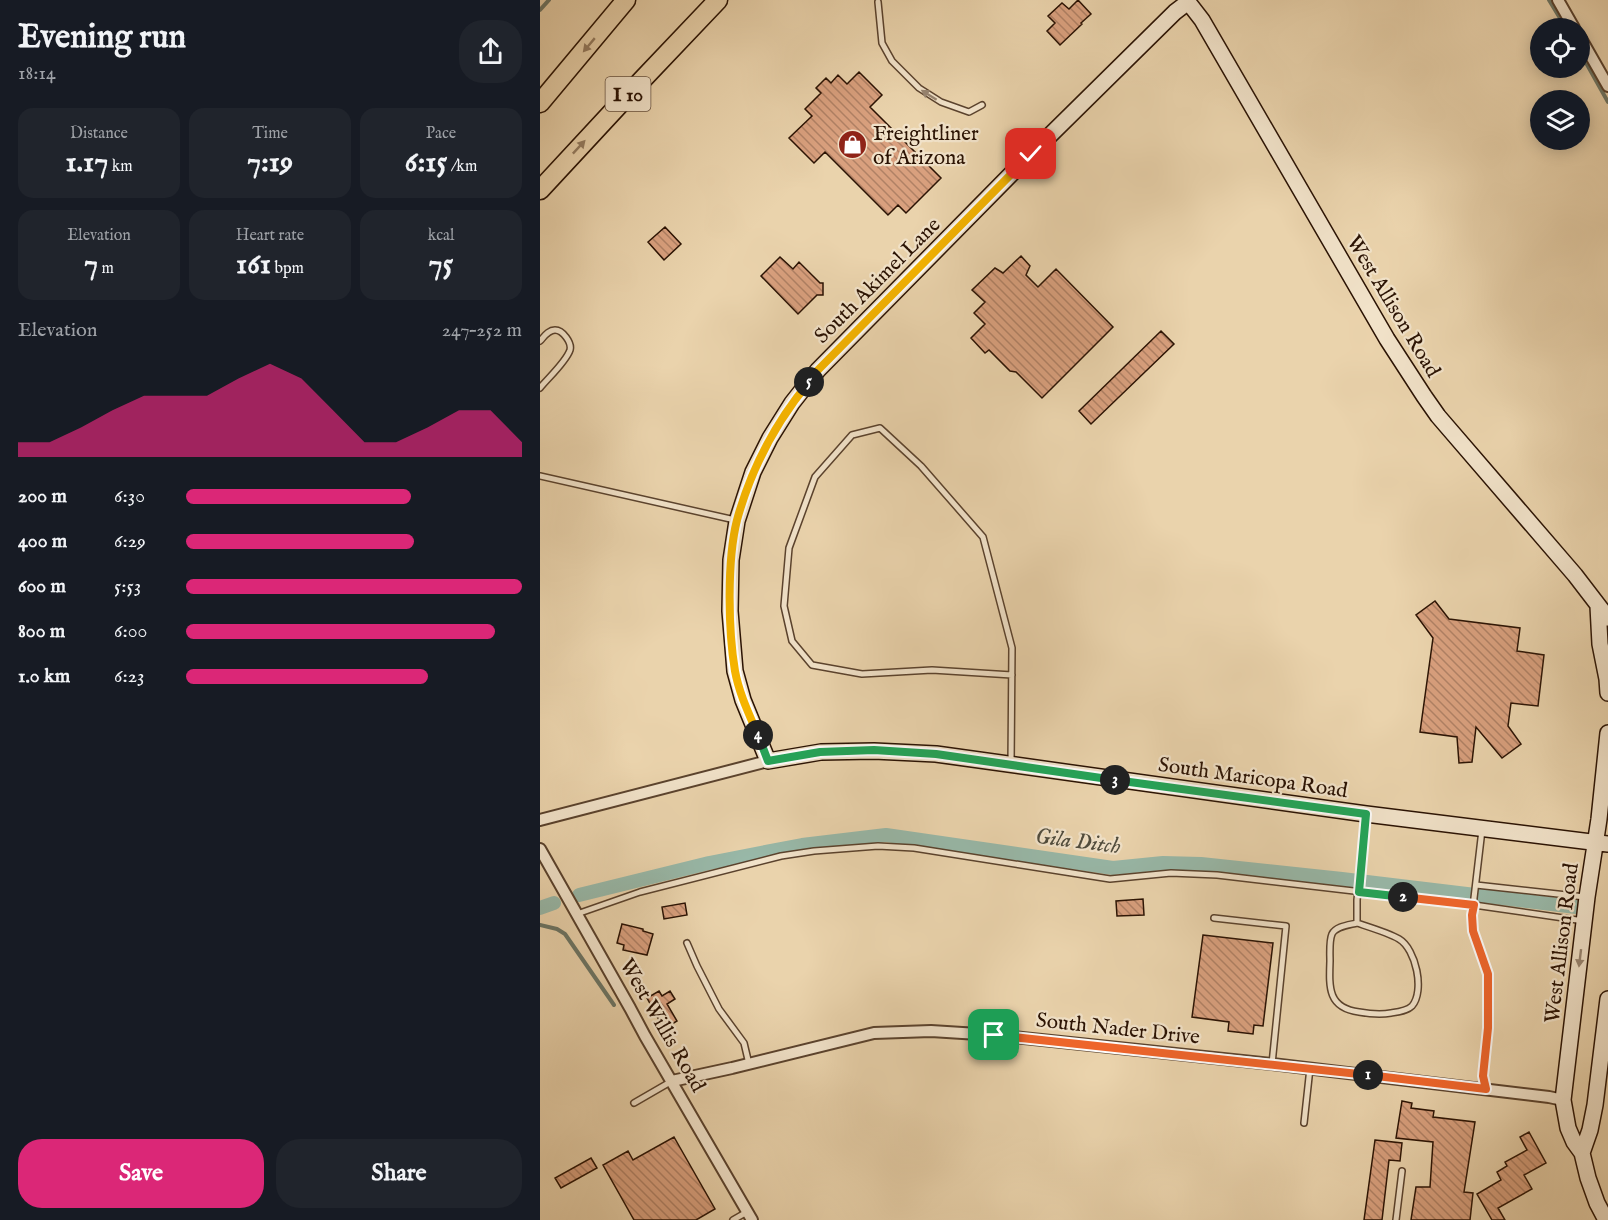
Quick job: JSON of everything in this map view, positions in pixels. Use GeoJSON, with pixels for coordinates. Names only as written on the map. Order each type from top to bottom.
{"type":"FeatureCollection","features":[{"type":"Feature","properties":{"kind":"highway"},"geometry":{"type":"LineString","coordinates":[[540,103],[626,0]]}},
{"type":"Feature","properties":{"kind":"highway","name":"I 10"},"geometry":{"type":"LineString","coordinates":[[540,190],[718,0]]}},
{"type":"Feature","properties":{"kind":"street"},"geometry":{"type":"LineString","coordinates":[[1558,0],[1569,18]]}},
{"type":"Feature","properties":{"kind":"street","name":"South Akimel Lane"},"geometry":{"type":"LineString","coordinates":[[768,761],[743,700],[735,671],[730,611],[731,560],[737,521],[753,472],[770,438],[792,403],[818,370],[1048,137],[1188,1]]}},
{"type":"Feature","properties":{"kind":"street","name":"West Allison Road"},"geometry":{"type":"LineString","coordinates":[[1188,1],[1202,20],[1384,333],[1424,396],[1438,416],[1575,575],[1603,612],[1599,633],[1608,693]]}},
{"type":"Feature","properties":{"kind":"street"},"geometry":{"type":"LineString","coordinates":[[1590,53],[1607,80]]}},
{"type":"Feature","properties":{"kind":"street","name":"West Allison Road"},"geometry":{"type":"LineString","coordinates":[[1606,1220],[1588,1178],[1582,1153],[1568,1128],[1563,1100],[1587,897],[1602,844],[1608,733]]}},
{"type":"Feature","properties":{"kind":"street","name":"South Maricopa Road"},"geometry":{"type":"LineString","coordinates":[[540,820],[768,761],[820,752],[874,750],[936,754],[1366,814],[1602,844]]}},
{"type":"Feature","properties":{"kind":"street","name":"West Willis Road"},"geometry":{"type":"LineString","coordinates":[[540,849],[750,1216]]}},
{"type":"Feature","properties":{"kind":"street"},"geometry":{"type":"LineString","coordinates":[[1582,1153],[1595,1105],[1608,999]]}},
{"type":"Feature","properties":{"kind":"street","name":"South Nader Drive"},"geometry":{"type":"LineString","coordinates":[[672,1081],[874,1033],[931,1031],[994,1035],[1310,1068],[1563,1100]]}},
{"type":"Feature","properties":{"kind":"lane"},"geometry":{"type":"LineString","coordinates":[[878,2],[882,43],[892,61],[919,88],[941,102],[969,111],[982,105]]}},
{"type":"Feature","properties":{"kind":"lane"},"geometry":{"type":"LineString","coordinates":[[540,341],[547,333],[558,330],[569,340],[571,347],[567,356],[540,387]]}},
{"type":"Feature","properties":{"kind":"lane"},"geometry":{"type":"LineString","coordinates":[[1011,765],[1012,675],[1012,648],[983,537],[921,466],[880,428],[852,435],[815,477],[789,548],[784,606],[792,641],[812,665],[861,674],[932,670],[1012,675]]}},
{"type":"Feature","properties":{"kind":"lane"},"geometry":{"type":"LineString","coordinates":[[540,476],[737,521]]}},
{"type":"Feature","properties":{"kind":"lane"},"geometry":{"type":"LineString","coordinates":[[1357,923],[1366,814]]}},
{"type":"Feature","properties":{"kind":"lane"},"geometry":{"type":"LineString","coordinates":[[1483,828],[1472,915],[1473,931],[1488,974],[1488,1028],[1483,1076],[1486,1089]]}},
{"type":"Feature","properties":{"kind":"lane"},"geometry":{"type":"LineString","coordinates":[[577,914],[640,892],[782,856],[878,846],[914,848],[1110,879],[1187,873],[1217,875],[1474,905],[1585,921]]}},
{"type":"Feature","properties":{"kind":"lane"},"geometry":{"type":"LineString","coordinates":[[1476,885],[1587,897]]}},
{"type":"Feature","properties":{"kind":"lane"},"geometry":{"type":"LineString","coordinates":[[1214,918],[1286,926],[1272,1064]]}},
{"type":"Feature","properties":{"kind":"lane"},"geometry":{"type":"LineString","coordinates":[[1357,923],[1400,939],[1408,947],[1416,962],[1418,984],[1412,1007],[1388,1014],[1369,1014],[1348,1011],[1338,1005],[1329,982],[1332,934],[1338,929],[1357,923]]}},
{"type":"Feature","properties":{"kind":"lane"},"geometry":{"type":"LineString","coordinates":[[687,943],[696,966],[719,1009],[744,1043],[748,1064]]}},
{"type":"Feature","properties":{"kind":"lane"},"geometry":{"type":"LineString","coordinates":[[1304,1123],[1310,1068]]}},
{"type":"Feature","properties":{"kind":"lane"},"geometry":{"type":"LineString","coordinates":[[634,1103],[672,1081]]}},
{"type":"Feature","properties":{"kind":"lane"},"geometry":{"type":"LineString","coordinates":[[1396,1220],[1402,1171]]}},
{"type":"Feature","properties":{"kind":"lane"},"geometry":{"type":"LineString","coordinates":[[733,1220],[750,1216]]}},
{"type":"Feature","properties":{"kind":"building"},"geometry":{"type":"Polygon","coordinates":[[[1078,0],[1091,14],[1060,45],[1047,31],[1055,23],[1048,16],[1062,3],[1069,9],[1078,0]]]}},
{"type":"Feature","properties":{"kind":"building","name":"Freightliner of Arizona"},"geometry":{"type":"Polygon","coordinates":[[[859,72],[882,95],[870,107],[941,178],[906,213],[898,205],[888,215],[825,152],[814,163],[789,138],[812,116],[805,109],[821,93],[816,88],[826,78],[831,83],[838,75],[847,84],[859,72]]]}},
{"type":"Feature","properties":{"kind":"building"},"geometry":{"type":"Polygon","coordinates":[[[665,227],[681,244],[664,260],[648,242],[665,227]]]}},
{"type":"Feature","properties":{"kind":"building"},"geometry":{"type":"Polygon","coordinates":[[[1021,256],[1030,266],[1026,275],[1038,287],[1056,269],[1113,327],[1042,398],[1016,372],[1010,371],[989,350],[985,353],[971,338],[985,324],[974,313],[985,302],[972,290],[995,268],[1003,273],[1021,256]]]}},
{"type":"Feature","properties":{"kind":"building"},"geometry":{"type":"Polygon","coordinates":[[[780,257],[793,269],[799,262],[820,283],[823,283],[823,295],[817,295],[798,314],[761,276],[780,257]]]}},
{"type":"Feature","properties":{"kind":"building"},"geometry":{"type":"Polygon","coordinates":[[[1161,331],[1174,344],[1091,424],[1079,411],[1161,331]]]}},
{"type":"Feature","properties":{"kind":"building"},"geometry":{"type":"Polygon","coordinates":[[[1435,601],[1449,619],[1520,628],[1517,651],[1544,655],[1538,706],[1511,703],[1508,726],[1521,744],[1502,758],[1476,727],[1472,762],[1459,763],[1457,737],[1420,732],[1433,638],[1416,615],[1435,601]]]}},
{"type":"Feature","properties":{"kind":"building"},"geometry":{"type":"Polygon","coordinates":[[[1143,899],[1144,915],[1117,916],[1116,901],[1143,899]]]}},
{"type":"Feature","properties":{"kind":"building"},"geometry":{"type":"Polygon","coordinates":[[[685,903],[687,915],[664,919],[662,907],[685,903]]]}},
{"type":"Feature","properties":{"kind":"building"},"geometry":{"type":"Polygon","coordinates":[[[622,924],[653,934],[647,955],[623,950],[624,945],[617,943],[622,924]]]}},
{"type":"Feature","properties":{"kind":"building"},"geometry":{"type":"Polygon","coordinates":[[[1203,935],[1273,943],[1263,1026],[1254,1025],[1253,1034],[1228,1031],[1229,1022],[1192,1017],[1203,935]]]}},
{"type":"Feature","properties":{"kind":"building"},"geometry":{"type":"Polygon","coordinates":[[[659,991],[662,996],[670,991],[675,999],[667,1004],[677,1021],[664,1029],[647,998],[659,991]]]}},
{"type":"Feature","properties":{"kind":"building"},"geometry":{"type":"Polygon","coordinates":[[[1402,1101],[1412,1103],[1411,1108],[1434,1111],[1433,1117],[1475,1122],[1464,1192],[1473,1193],[1470,1220],[1411,1220],[1416,1187],[1430,1187],[1433,1142],[1396,1138],[1402,1101]]]}},
{"type":"Feature","properties":{"kind":"building"},"geometry":{"type":"Polygon","coordinates":[[[1529,1132],[1546,1163],[1524,1175],[1532,1189],[1498,1208],[1505,1220],[1492,1220],[1477,1194],[1501,1180],[1497,1172],[1507,1166],[1505,1162],[1527,1150],[1520,1137],[1529,1132]]]}},
{"type":"Feature","properties":{"kind":"building"},"geometry":{"type":"Polygon","coordinates":[[[674,1137],[715,1209],[696,1220],[634,1220],[603,1165],[628,1151],[633,1160],[674,1137]]]}},
{"type":"Feature","properties":{"kind":"building"},"geometry":{"type":"Polygon","coordinates":[[[1375,1140],[1402,1143],[1400,1161],[1389,1160],[1382,1220],[1364,1220],[1375,1140]]]}},
{"type":"Feature","properties":{"kind":"building"},"geometry":{"type":"Polygon","coordinates":[[[591,1158],[597,1168],[561,1188],[555,1178],[591,1158]]]}},
{"type":"Feature","properties":{"kind":"waterway"},"geometry":{"type":"LineString","coordinates":[[540,10],[549,0]]}},
{"type":"Feature","properties":{"kind":"waterway"},"geometry":{"type":"LineString","coordinates":[[1549,0],[1560,18]]}},
{"type":"Feature","properties":{"kind":"waterway"},"geometry":{"type":"LineString","coordinates":[[1590,70],[1608,102]]}},
{"type":"Feature","properties":{"kind":"waterway","name":"Gila Ditch"},"geometry":{"type":"LineString","coordinates":[[579,895],[709,863],[802,845],[886,835],[1113,868],[1163,863],[1201,864],[1576,907]]}},
{"type":"Feature","properties":{"kind":"waterway","name":"Gila Ditch"},"geometry":{"type":"LineString","coordinates":[[540,908],[554,903]]}},
{"type":"Feature","properties":{"kind":"waterway"},"geometry":{"type":"LineString","coordinates":[[540,925],[557,929],[565,934],[614,1005]]}},
{"type":"Feature","properties":{"kind":"place","name":"Freightliner of Arizona"},"geometry":{"type":"Point","coordinates":[852,145]}},
{"type":"Feature","properties":{"kind":"route"},"geometry":{"type":"LineString","coordinates":[[994,1035],[1486,1089],[1483,1076],[1488,1028],[1488,974],[1473,931],[1474,905],[1359,892],[1366,814],[936,754],[874,750],[820,752],[768,761],[743,700],[735,671],[730,611],[731,560],[737,521],[753,472],[770,438],[792,403],[818,370],[1031,154]]}}]}
